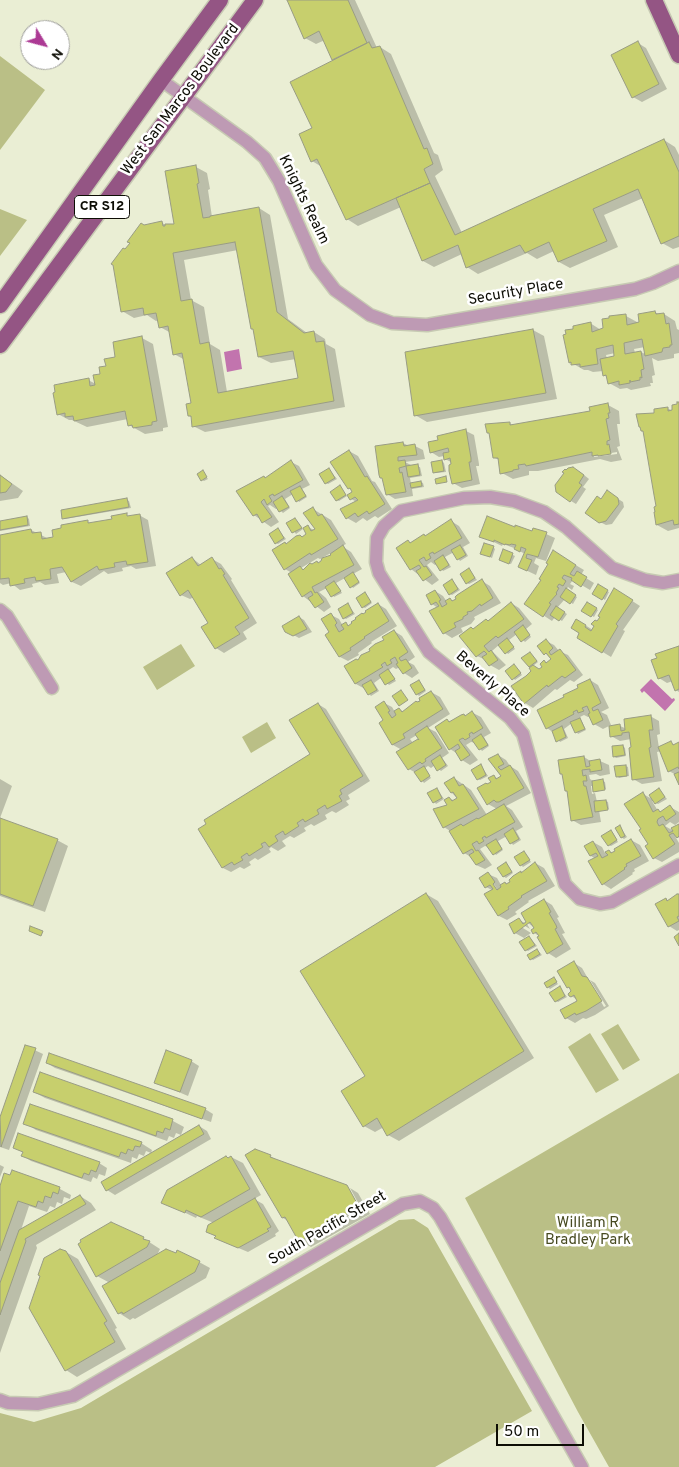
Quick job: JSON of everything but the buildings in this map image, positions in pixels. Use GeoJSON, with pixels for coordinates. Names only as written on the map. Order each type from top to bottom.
{"type":"FeatureCollection","features":[{"type":"Feature","properties":{"kind":"main road","name":"West San Marcos Boulevard"},"geometry":{"type":"LineString","coordinates":[[0,305],[220,0]]}},
{"type":"Feature","properties":{"kind":"main road","name":"West San Marcos Boulevard"},"geometry":{"type":"LineString","coordinates":[[0,345],[255,0]]}},
{"type":"Feature","properties":{"kind":"main road"},"geometry":{"type":"LineString","coordinates":[[654,0],[679,55]]}},
{"type":"Feature","properties":{"kind":"street","name":"Knights Realm"},"geometry":{"type":"LineString","coordinates":[[161,80],[247,142],[265,158],[279,181],[316,265],[335,290],[358,308]]}},
{"type":"Feature","properties":{"kind":"street","name":"Security Place"},"geometry":{"type":"LineString","coordinates":[[358,308],[370,315],[392,323],[427,325],[635,289],[679,271]]}},
{"type":"Feature","properties":{"kind":"street","name":"Beverly Place"},"geometry":{"type":"LineString","coordinates":[[679,580],[663,583],[645,580],[612,568],[566,527],[544,512],[514,501],[490,497],[464,498],[401,511],[384,526],[377,538],[376,562],[379,573],[428,652],[510,718],[523,734],[565,884],[580,899],[600,904],[612,902],[679,865]]}},
{"type":"Feature","properties":{"kind":"street"},"geometry":{"type":"LineString","coordinates":[[0,610],[7,616],[52,688]]}},
{"type":"Feature","properties":{"kind":"street","name":"South Pacific Street"},"geometry":{"type":"LineString","coordinates":[[0,1400],[8,1403],[38,1404],[73,1396],[403,1204],[420,1201],[433,1208],[440,1216],[582,1467]]}},
{"type":"Feature","properties":{"kind":"green space"},"geometry":{"type":"Polygon","coordinates":[[[0,56],[45,90],[0,150],[0,56]]]}},
{"type":"Feature","properties":{"kind":"green space"},"geometry":{"type":"Polygon","coordinates":[[[0,209],[27,220],[0,256],[0,209]]]}},
{"type":"Feature","properties":{"kind":"green space"},"geometry":{"type":"Polygon","coordinates":[[[181,644],[195,666],[157,690],[143,667],[181,644]]]}},
{"type":"Feature","properties":{"kind":"green space"},"geometry":{"type":"Polygon","coordinates":[[[267,722],[276,738],[251,753],[242,737],[267,722]]]}},
{"type":"Feature","properties":{"kind":"green space"},"geometry":{"type":"Polygon","coordinates":[[[618,1024],[640,1060],[623,1070],[601,1034],[618,1024]]]}},
{"type":"Feature","properties":{"kind":"green space"},"geometry":{"type":"Polygon","coordinates":[[[590,1033],[619,1080],[596,1093],[568,1047],[590,1033]]]}},
{"type":"Feature","properties":{"kind":"green space","name":"William R Bradley Park"},"geometry":{"type":"Polygon","coordinates":[[[679,1073],[679,1467],[609,1467],[465,1198],[679,1073]]]}},
{"type":"Feature","properties":{"kind":"green space"},"geometry":{"type":"Polygon","coordinates":[[[414,1219],[428,1228],[532,1411],[435,1467],[0,1467],[0,1413],[34,1422],[81,1408],[399,1220],[414,1219]]]}},
{"type":"Feature","properties":{"kind":"shaded area"},"geometry":{"type":"Polygon","coordinates":[[[239,349],[242,369],[227,372],[224,352],[239,349]]]}},
{"type":"Feature","properties":{"kind":"shaded area"},"geometry":{"type":"Polygon","coordinates":[[[651,679],[675,700],[665,711],[644,691],[642,693],[640,690],[651,679]]]}}]}
